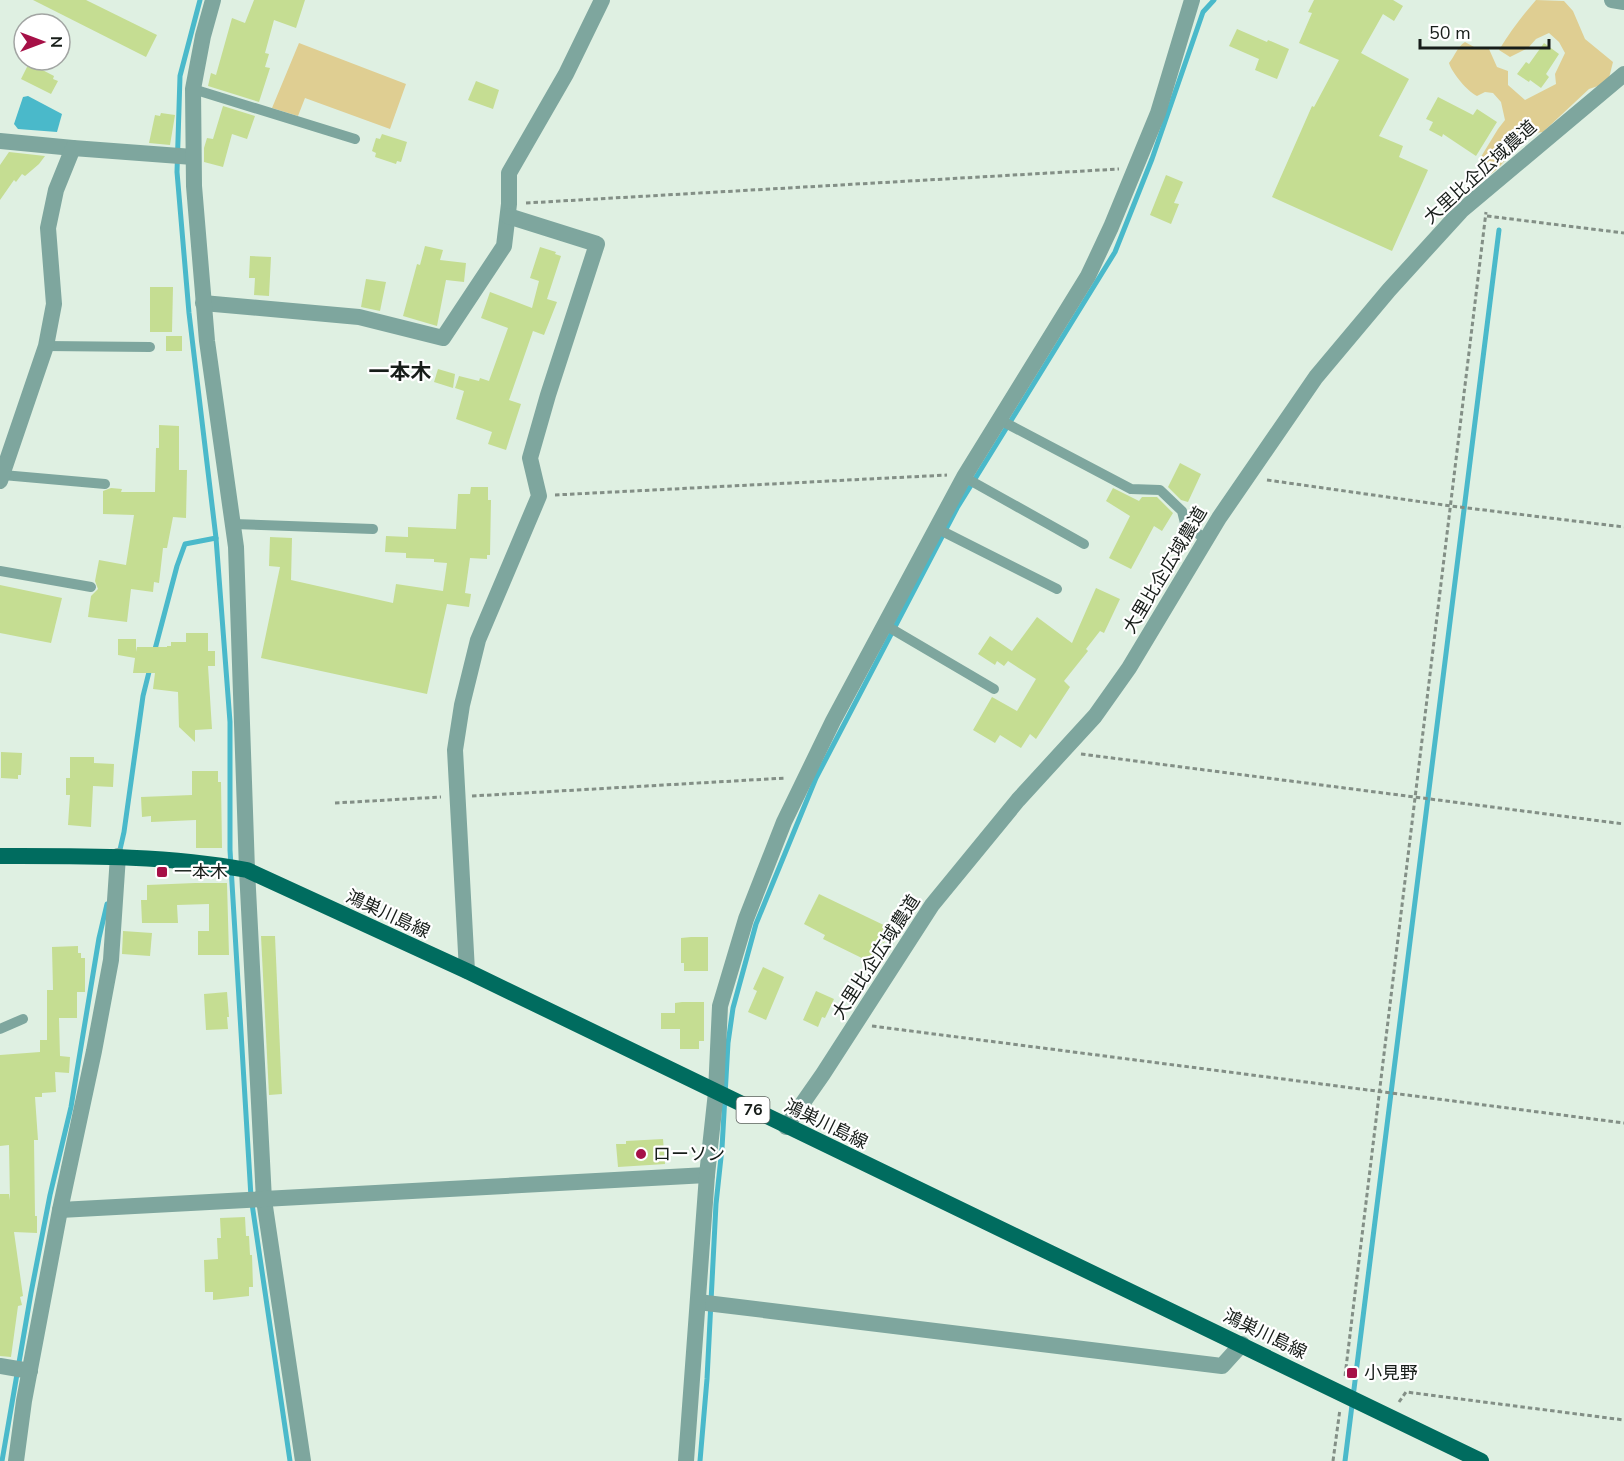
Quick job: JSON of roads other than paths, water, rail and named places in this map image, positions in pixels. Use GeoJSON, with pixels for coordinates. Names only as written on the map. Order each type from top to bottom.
{"type":"FeatureCollection","features":[{"type":"Feature","properties":{"kind":"main road","name":"鴻巣川島線"},"geometry":{"type":"LineString","coordinates":[[0,856],[118,856],[213,864],[247,870],[467,971],[1481,1461]]}},
{"type":"Feature","properties":{"kind":"street"},"geometry":{"type":"LineString","coordinates":[[213,0],[203,36],[193,89],[194,186],[207,341],[233,524],[240,647],[247,870],[264,1200],[303,1461]]}},
{"type":"Feature","properties":{"kind":"street"},"geometry":{"type":"LineString","coordinates":[[203,303],[359,317],[443,338],[504,246],[509,173],[566,74],[602,0]]}},
{"type":"Feature","properties":{"kind":"street"},"geometry":{"type":"LineString","coordinates":[[686,1461],[716,1092],[720,1006],[746,919],[784,822],[805,777],[936,528],[964,477],[1088,276],[1158,113],[1192,0]]}},
{"type":"Feature","properties":{"kind":"street"},"geometry":{"type":"LineString","coordinates":[[1612,0],[1624,2]]}},
{"type":"Feature","properties":{"kind":"street","name":"大里比企広域農道"},"geometry":{"type":"LineString","coordinates":[[786,1127],[856,1024],[932,905],[1018,800],[1095,716],[1129,668],[1206,540],[1316,377],[1389,290],[1461,211],[1624,74]]}},
{"type":"Feature","properties":{"kind":"street"},"geometry":{"type":"LineString","coordinates":[[0,141],[193,157]]}},
{"type":"Feature","properties":{"kind":"street"},"geometry":{"type":"LineString","coordinates":[[1,478],[46,346],[54,304],[48,228],[56,190],[73,148]]}},
{"type":"Feature","properties":{"kind":"street"},"geometry":{"type":"LineString","coordinates":[[467,971],[455,750],[462,705],[478,640],[539,496],[530,458],[597,244],[508,210]]}},
{"type":"Feature","properties":{"kind":"street"},"geometry":{"type":"LineString","coordinates":[[16,1461],[24,1401],[60,1210],[111,960],[118,856]]}},
{"type":"Feature","properties":{"kind":"street"},"geometry":{"type":"LineString","coordinates":[[60,1210],[708,1175]]}},
{"type":"Feature","properties":{"kind":"street"},"geometry":{"type":"LineString","coordinates":[[698,1302],[1222,1366],[1242,1344]]}},
{"type":"Feature","properties":{"kind":"street"},"geometry":{"type":"LineString","coordinates":[[0,1366],[30,1371]]}},
{"type":"Feature","properties":{"kind":"lane"},"geometry":{"type":"LineString","coordinates":[[193,89],[355,139]]}},
{"type":"Feature","properties":{"kind":"lane"},"geometry":{"type":"LineString","coordinates":[[46,346],[150,347]]}},
{"type":"Feature","properties":{"kind":"lane"},"geometry":{"type":"LineString","coordinates":[[1000,420],[1131,489],[1160,490],[1182,510],[1185,523],[1206,540]]}},
{"type":"Feature","properties":{"kind":"lane"},"geometry":{"type":"LineString","coordinates":[[964,477],[1084,544]]}},
{"type":"Feature","properties":{"kind":"lane"},"geometry":{"type":"LineString","coordinates":[[1,478],[105,484]]}},
{"type":"Feature","properties":{"kind":"lane"},"geometry":{"type":"LineString","coordinates":[[233,524],[373,529]]}},
{"type":"Feature","properties":{"kind":"lane"},"geometry":{"type":"LineString","coordinates":[[936,528],[1057,590]]}},
{"type":"Feature","properties":{"kind":"lane"},"geometry":{"type":"LineString","coordinates":[[0,571],[92,587]]}},
{"type":"Feature","properties":{"kind":"lane"},"geometry":{"type":"LineString","coordinates":[[885,625],[994,689]]}},
{"type":"Feature","properties":{"kind":"lane"},"geometry":{"type":"LineString","coordinates":[[0,1029],[23,1019]]}},
{"type":"Feature","properties":{"kind":"water"},"geometry":{"type":"Polygon","coordinates":[[[28,96],[62,114],[57,132],[18,129],[14,124],[23,97],[28,96]]]}},
{"type":"Feature","properties":{"kind":"waterway"},"geometry":{"type":"LineString","coordinates":[[200,0],[180,76],[177,172],[189,313],[216,538],[230,722],[230,850],[251,1197],[290,1461]]}},
{"type":"Feature","properties":{"kind":"waterway"},"geometry":{"type":"LineString","coordinates":[[700,1461],[728,1043],[733,1008],[756,924],[816,778],[957,508],[1115,252],[1152,159],[1203,12],[1214,0]]}},
{"type":"Feature","properties":{"kind":"waterway"},"geometry":{"type":"LineString","coordinates":[[1345,1461],[1499,230]]}},
{"type":"Feature","properties":{"kind":"waterway"},"geometry":{"type":"LineString","coordinates":[[154,653],[185,544],[216,538]]}},
{"type":"Feature","properties":{"kind":"waterway"},"geometry":{"type":"LineString","coordinates":[[119,854],[143,696],[150,668]]}},
{"type":"Feature","properties":{"kind":"waterway"},"geometry":{"type":"LineString","coordinates":[[2,1461],[31,1293],[50,1195],[71,1107],[99,938],[107,904]]}},
{"type":"Feature","properties":{"kind":"place","name":"一本木"},"geometry":{"type":"Point","coordinates":[162,872]}},
{"type":"Feature","properties":{"kind":"place","name":"ローソン"},"geometry":{"type":"Point","coordinates":[641,1154]}},
{"type":"Feature","properties":{"kind":"place","name":"小見野"},"geometry":{"type":"Point","coordinates":[1352,1373]}},
{"type":"Feature","properties":{"kind":"district","name":"一本木"},"geometry":{"type":"Point","coordinates":[400,372]}}]}
